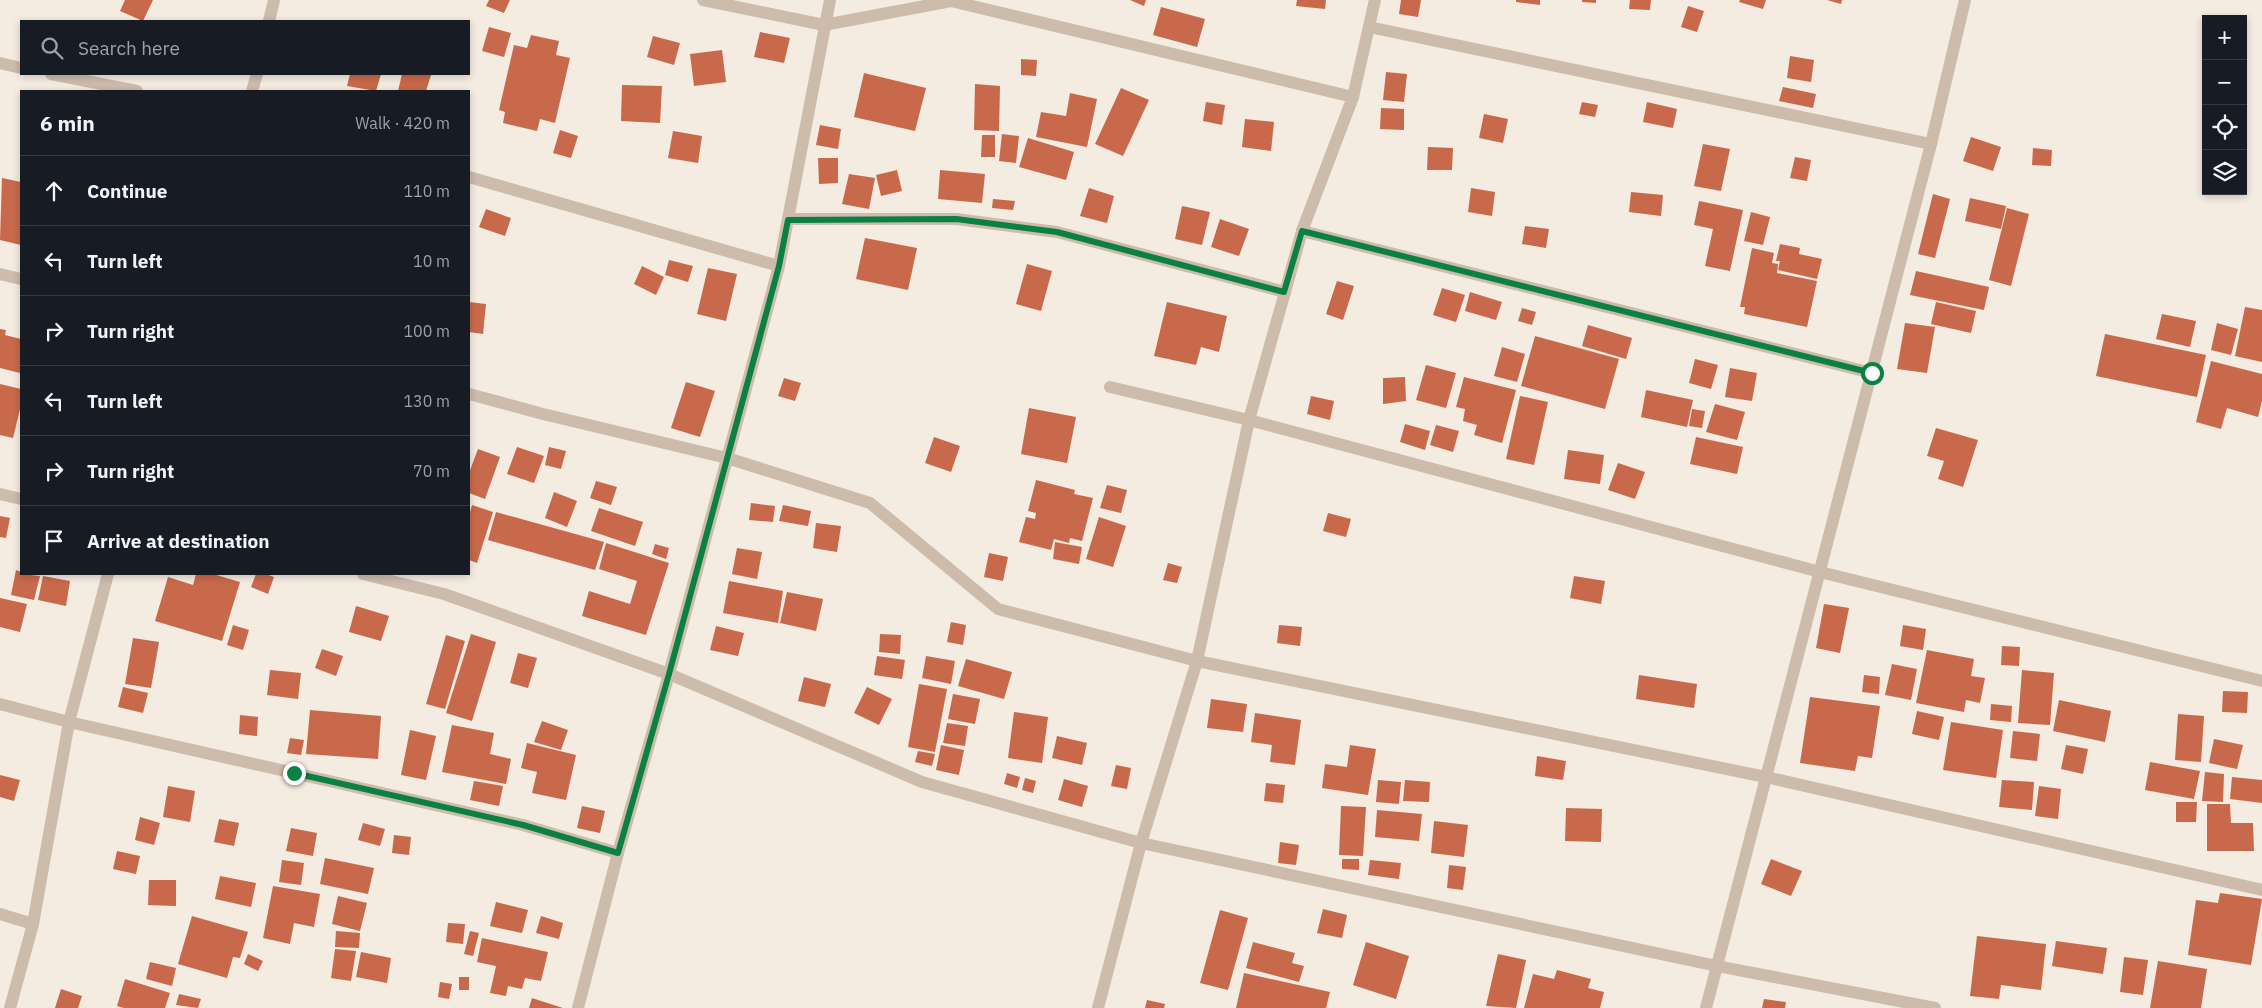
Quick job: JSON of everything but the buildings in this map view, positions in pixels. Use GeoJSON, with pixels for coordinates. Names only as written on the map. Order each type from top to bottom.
{"type":"FeatureCollection","features":[{"type":"Feature","properties":{"kind":"street"},"geometry":{"type":"LineString","coordinates":[[269,20],[274,0]]}},
{"type":"Feature","properties":{"kind":"street"},"geometry":{"type":"LineString","coordinates":[[703,0],[824,25],[951,1],[1353,97]]}},
{"type":"Feature","properties":{"kind":"street"},"geometry":{"type":"LineString","coordinates":[[578,1008],[618,853],[669,674],[779,266],[830,0]]}},
{"type":"Feature","properties":{"kind":"street"},"geometry":{"type":"LineString","coordinates":[[1098,1008],[1140,844],[1197,661],[1249,420],[1284,292],[1302,231],[1353,97],[1375,0]]}},
{"type":"Feature","properties":{"kind":"street"},"geometry":{"type":"LineString","coordinates":[[1706,1008],[1931,144],[1965,0]]}},
{"type":"Feature","properties":{"kind":"street"},"geometry":{"type":"LineString","coordinates":[[1369,27],[1931,144]]}},
{"type":"Feature","properties":{"kind":"street"},"geometry":{"type":"LineString","coordinates":[[0,63],[20,68]]}},
{"type":"Feature","properties":{"kind":"street"},"geometry":{"type":"LineString","coordinates":[[56,75],[132,90]]}},
{"type":"Feature","properties":{"kind":"street"},"geometry":{"type":"LineString","coordinates":[[252,90],[257,75]]}},
{"type":"Feature","properties":{"kind":"street"},"geometry":{"type":"LineString","coordinates":[[470,177],[779,266]]}},
{"type":"Feature","properties":{"kind":"street"},"geometry":{"type":"LineString","coordinates":[[788,220],[956,219],[1057,232],[1284,292]]}},
{"type":"Feature","properties":{"kind":"street"},"geometry":{"type":"LineString","coordinates":[[1302,231],[1872,373]]}},
{"type":"Feature","properties":{"kind":"street"},"geometry":{"type":"LineString","coordinates":[[0,274],[20,279]]}},
{"type":"Feature","properties":{"kind":"street"},"geometry":{"type":"LineString","coordinates":[[1110,387],[1249,420],[1820,572],[2262,681]]}},
{"type":"Feature","properties":{"kind":"street"},"geometry":{"type":"LineString","coordinates":[[470,394],[543,414],[727,458],[870,503],[998,610],[1197,661],[1766,777],[2262,890]]}},
{"type":"Feature","properties":{"kind":"street"},"geometry":{"type":"LineString","coordinates":[[0,494],[20,499]]}},
{"type":"Feature","properties":{"kind":"street"},"geometry":{"type":"LineString","coordinates":[[10,1008],[33,924],[69,722],[108,575]]}},
{"type":"Feature","properties":{"kind":"street"},"geometry":{"type":"LineString","coordinates":[[367,575],[444,594],[669,674],[922,782],[1140,844],[1716,966],[1935,1008]]}},
{"type":"Feature","properties":{"kind":"street"},"geometry":{"type":"LineString","coordinates":[[0,704],[69,722],[523,825],[618,853]]}},
{"type":"Feature","properties":{"kind":"street"},"geometry":{"type":"LineString","coordinates":[[0,914],[33,924]]}},
{"type":"Feature","properties":{"kind":"route"},"geometry":{"type":"LineString","coordinates":[[294,773],[523,825],[618,853],[669,674],[779,266],[788,220],[956,219],[1057,232],[1284,292],[1302,231],[1872,373]]}}]}
